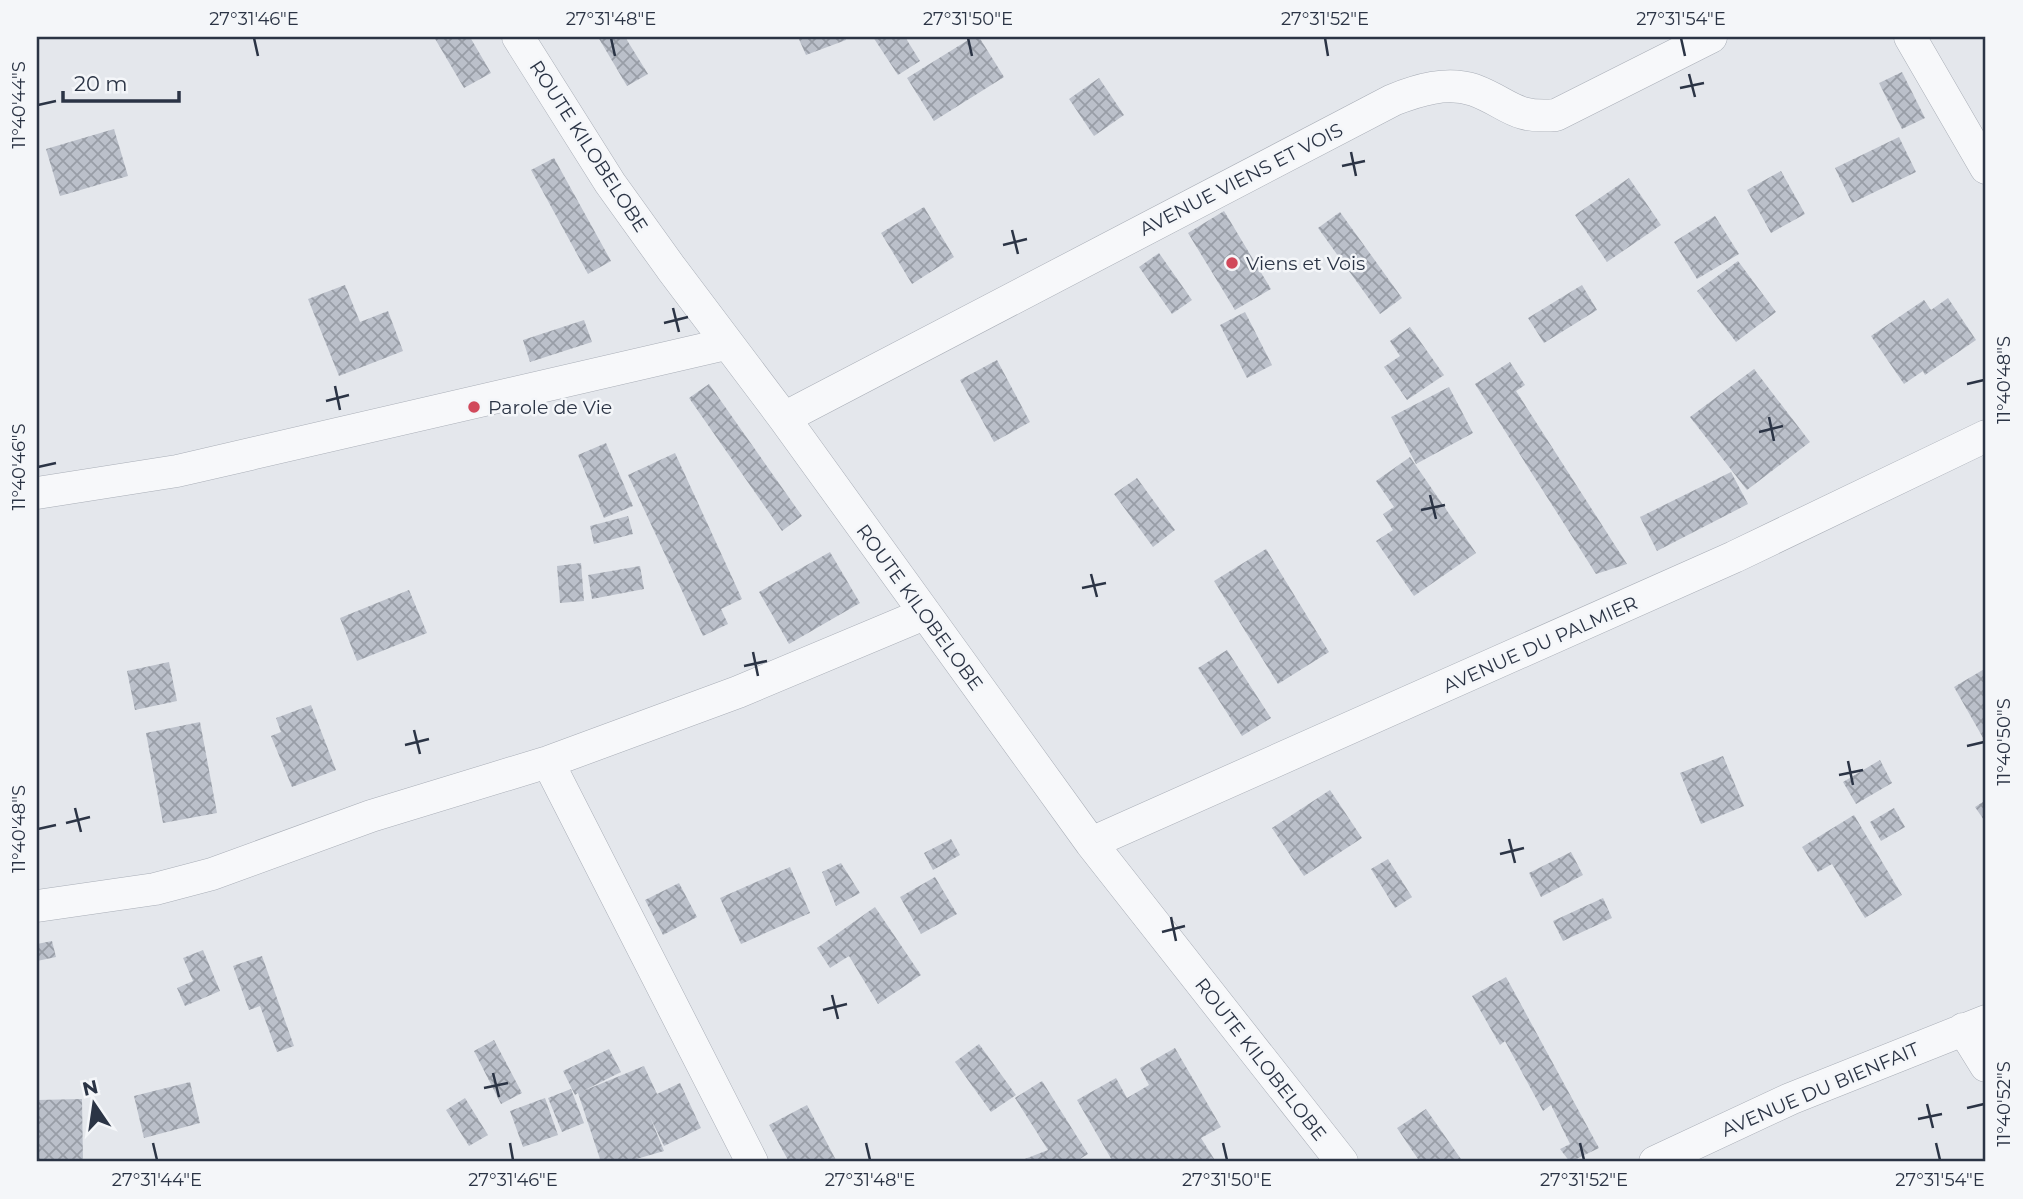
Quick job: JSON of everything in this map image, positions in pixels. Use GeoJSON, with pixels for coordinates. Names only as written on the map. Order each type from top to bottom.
{"type":"FeatureCollection","features":[{"type":"Feature","properties":{"kind":"street","name":"ROUTE KILOBELOBE"},"geometry":{"type":"LineString","coordinates":[[518,37],[610,183],[726,344],[784,418],[1091,843],[1342,1162]]}},
{"type":"Feature","properties":{"kind":"street","name":"AVENUE VIENS ET VOIS"},"geometry":{"type":"LineString","coordinates":[[784,418],[1393,100],[1418,90],[1448,86],[1473,90],[1531,117],[1556,115],[1711,37]]}},
{"type":"Feature","properties":{"kind":"street"},"geometry":{"type":"LineString","coordinates":[[1910,37],[1986,168]]}},
{"type":"Feature","properties":{"kind":"street"},"geometry":{"type":"LineString","coordinates":[[37,493],[177,471],[726,344]]}},
{"type":"Feature","properties":{"kind":"street","name":"AVENUE DU PALMIER"},"geometry":{"type":"LineString","coordinates":[[1091,843],[1734,557],[1986,436]]}},
{"type":"Feature","properties":{"kind":"street"},"geometry":{"type":"LineString","coordinates":[[37,906],[155,889],[212,874],[371,816],[548,762],[738,692],[925,614]]}},
{"type":"Feature","properties":{"kind":"street"},"geometry":{"type":"LineString","coordinates":[[548,762],[752,1162]]}},
{"type":"Feature","properties":{"kind":"street"},"geometry":{"type":"LineString","coordinates":[[1975,1025],[1986,1066]]}},
{"type":"Feature","properties":{"kind":"street","name":"AVENUE DU BIENFAIT"},"geometry":{"type":"LineString","coordinates":[[1655,1162],[1790,1099],[1975,1025]]}},
{"type":"Feature","properties":{"kind":"building"},"geometry":{"type":"Polygon","coordinates":[[[434,37],[470,37],[491,73],[464,88],[434,37]]]}},
{"type":"Feature","properties":{"kind":"building"},"geometry":{"type":"Polygon","coordinates":[[[598,37],[625,37],[648,74],[627,86],[598,37]]]}},
{"type":"Feature","properties":{"kind":"building"},"geometry":{"type":"Polygon","coordinates":[[[798,37],[845,37],[846,40],[806,55],[798,37]]]}},
{"type":"Feature","properties":{"kind":"building"},"geometry":{"type":"Polygon","coordinates":[[[873,37],[905,37],[920,61],[898,75],[873,37]]]}},
{"type":"Feature","properties":{"kind":"building"},"geometry":{"type":"Polygon","coordinates":[[[973,37],[979,37],[1004,77],[934,121],[907,78],[973,37]]]}},
{"type":"Feature","properties":{"kind":"building"},"geometry":{"type":"Polygon","coordinates":[[[1902,72],[1925,118],[1902,129],[1879,83],[1902,72]]]}},
{"type":"Feature","properties":{"kind":"building"},"geometry":{"type":"Polygon","coordinates":[[[1099,78],[1124,115],[1094,136],[1069,99],[1099,78]]]}},
{"type":"Feature","properties":{"kind":"building"},"geometry":{"type":"Polygon","coordinates":[[[114,129],[128,176],[60,196],[46,149],[114,129]]]}},
{"type":"Feature","properties":{"kind":"building"},"geometry":{"type":"Polygon","coordinates":[[[1899,137],[1916,172],[1852,203],[1835,168],[1899,137]]]}},
{"type":"Feature","properties":{"kind":"building"},"geometry":{"type":"Polygon","coordinates":[[[554,158],[611,261],[588,274],[531,170],[554,158]]]}},
{"type":"Feature","properties":{"kind":"building"},"geometry":{"type":"Polygon","coordinates":[[[1781,171],[1805,214],[1771,233],[1747,190],[1781,171]]]}},
{"type":"Feature","properties":{"kind":"building"},"geometry":{"type":"Polygon","coordinates":[[[1629,178],[1661,225],[1607,262],[1575,215],[1629,178]]]}},
{"type":"Feature","properties":{"kind":"building"},"geometry":{"type":"Polygon","coordinates":[[[924,207],[954,257],[912,284],[881,233],[924,207]]]}},
{"type":"Feature","properties":{"kind":"building"},"geometry":{"type":"Polygon","coordinates":[[[1224,211],[1271,289],[1235,310],[1188,233],[1224,211]]]}},
{"type":"Feature","properties":{"kind":"building"},"geometry":{"type":"Polygon","coordinates":[[[1340,212],[1402,298],[1380,314],[1318,228],[1340,212]]]}},
{"type":"Feature","properties":{"kind":"building"},"geometry":{"type":"Polygon","coordinates":[[[1715,216],[1739,254],[1697,279],[1674,242],[1715,216]]]}},
{"type":"Feature","properties":{"kind":"building"},"geometry":{"type":"Polygon","coordinates":[[[1159,253],[1192,300],[1172,314],[1139,267],[1159,253]]]}},
{"type":"Feature","properties":{"kind":"building"},"geometry":{"type":"Polygon","coordinates":[[[1738,261],[1776,312],[1736,342],[1697,291],[1738,261]]]}},
{"type":"Feature","properties":{"kind":"building"},"geometry":{"type":"Polygon","coordinates":[[[345,285],[360,322],[388,311],[403,351],[339,376],[308,299],[345,285]]]}},
{"type":"Feature","properties":{"kind":"building"},"geometry":{"type":"Polygon","coordinates":[[[1582,285],[1597,310],[1544,343],[1528,318],[1582,285]]]}},
{"type":"Feature","properties":{"kind":"building"},"geometry":{"type":"Polygon","coordinates":[[[1948,298],[1976,340],[1925,375],[1923,371],[1904,384],[1871,336],[1924,300],[1931,310],[1948,298]]]}},
{"type":"Feature","properties":{"kind":"building"},"geometry":{"type":"Polygon","coordinates":[[[1245,312],[1272,365],[1247,378],[1220,325],[1245,312]]]}},
{"type":"Feature","properties":{"kind":"building"},"geometry":{"type":"Polygon","coordinates":[[[584,320],[592,342],[530,362],[523,340],[584,320]]]}},
{"type":"Feature","properties":{"kind":"building"},"geometry":{"type":"Polygon","coordinates":[[[1410,327],[1444,375],[1407,400],[1384,367],[1400,356],[1390,341],[1410,327]]]}},
{"type":"Feature","properties":{"kind":"building"},"geometry":{"type":"Polygon","coordinates":[[[997,360],[1030,422],[994,442],[960,380],[997,360]]]}},
{"type":"Feature","properties":{"kind":"building"},"geometry":{"type":"Polygon","coordinates":[[[1510,362],[1525,385],[1516,391],[1627,564],[1596,574],[1475,384],[1510,362]]]}},
{"type":"Feature","properties":{"kind":"building"},"geometry":{"type":"Polygon","coordinates":[[[1754,369],[1810,442],[1747,490],[1690,417],[1754,369]]]}},
{"type":"Feature","properties":{"kind":"building"},"geometry":{"type":"Polygon","coordinates":[[[709,384],[802,516],[782,531],[689,398],[709,384]]]}},
{"type":"Feature","properties":{"kind":"building"},"geometry":{"type":"Polygon","coordinates":[[[1449,387],[1473,433],[1416,464],[1391,417],[1449,387]]]}},
{"type":"Feature","properties":{"kind":"building"},"geometry":{"type":"Polygon","coordinates":[[[606,443],[633,506],[604,518],[578,455],[606,443]]]}},
{"type":"Feature","properties":{"kind":"building"},"geometry":{"type":"Polygon","coordinates":[[[675,453],[742,599],[721,609],[728,624],[703,636],[628,475],[675,453]]]}},
{"type":"Feature","properties":{"kind":"building"},"geometry":{"type":"Polygon","coordinates":[[[1410,457],[1476,553],[1414,596],[1376,541],[1393,530],[1383,514],[1394,507],[1376,481],[1410,457]]]}},
{"type":"Feature","properties":{"kind":"building"},"geometry":{"type":"Polygon","coordinates":[[[1731,472],[1748,504],[1657,551],[1640,517],[1731,472]]]}},
{"type":"Feature","properties":{"kind":"building"},"geometry":{"type":"Polygon","coordinates":[[[1137,478],[1175,530],[1153,547],[1114,494],[1137,478]]]}},
{"type":"Feature","properties":{"kind":"building"},"geometry":{"type":"Polygon","coordinates":[[[628,516],[633,534],[594,544],[590,526],[628,516]]]}},
{"type":"Feature","properties":{"kind":"building"},"geometry":{"type":"Polygon","coordinates":[[[1266,549],[1329,652],[1278,684],[1214,581],[1266,549]]]}},
{"type":"Feature","properties":{"kind":"building"},"geometry":{"type":"Polygon","coordinates":[[[830,552],[860,603],[789,644],[759,592],[830,552]]]}},
{"type":"Feature","properties":{"kind":"building"},"geometry":{"type":"Polygon","coordinates":[[[581,563],[584,601],[560,603],[557,566],[581,563]]]}},
{"type":"Feature","properties":{"kind":"building"},"geometry":{"type":"Polygon","coordinates":[[[640,566],[644,589],[592,599],[588,575],[640,566]]]}},
{"type":"Feature","properties":{"kind":"building"},"geometry":{"type":"Polygon","coordinates":[[[409,590],[427,633],[357,661],[340,618],[409,590]]]}},
{"type":"Feature","properties":{"kind":"building"},"geometry":{"type":"Polygon","coordinates":[[[1227,650],[1271,718],[1242,736],[1198,668],[1227,650]]]}},
{"type":"Feature","properties":{"kind":"building"},"geometry":{"type":"Polygon","coordinates":[[[169,662],[177,701],[135,710],[127,671],[169,662]]]}},
{"type":"Feature","properties":{"kind":"building"},"geometry":{"type":"Polygon","coordinates":[[[1986,668],[1986,743],[1954,687],[1986,668]]]}},
{"type":"Feature","properties":{"kind":"building"},"geometry":{"type":"Polygon","coordinates":[[[311,705],[336,770],[292,787],[271,736],[281,732],[276,718],[311,705]]]}},
{"type":"Feature","properties":{"kind":"building"},"geometry":{"type":"Polygon","coordinates":[[[200,722],[217,813],[163,823],[146,733],[200,722]]]}},
{"type":"Feature","properties":{"kind":"building"},"geometry":{"type":"Polygon","coordinates":[[[1723,756],[1744,806],[1701,824],[1680,773],[1723,756]]]}},
{"type":"Feature","properties":{"kind":"building"},"geometry":{"type":"Polygon","coordinates":[[[1880,760],[1892,783],[1856,804],[1843,782],[1880,760]]]}},
{"type":"Feature","properties":{"kind":"building"},"geometry":{"type":"Polygon","coordinates":[[[1330,790],[1362,838],[1304,876],[1272,828],[1330,790]]]}},
{"type":"Feature","properties":{"kind":"building"},"geometry":{"type":"Polygon","coordinates":[[[1986,800],[1986,823],[1975,807],[1986,800]]]}},
{"type":"Feature","properties":{"kind":"building"},"geometry":{"type":"Polygon","coordinates":[[[1894,808],[1905,827],[1881,841],[1870,822],[1894,808]]]}},
{"type":"Feature","properties":{"kind":"building"},"geometry":{"type":"Polygon","coordinates":[[[1854,815],[1902,895],[1865,918],[1832,864],[1818,872],[1802,847],[1854,815]]]}},
{"type":"Feature","properties":{"kind":"building"},"geometry":{"type":"Polygon","coordinates":[[[951,839],[960,855],[933,870],[924,853],[951,839]]]}},
{"type":"Feature","properties":{"kind":"building"},"geometry":{"type":"Polygon","coordinates":[[[1571,852],[1583,875],[1541,897],[1529,873],[1571,852]]]}},
{"type":"Feature","properties":{"kind":"building"},"geometry":{"type":"Polygon","coordinates":[[[1388,859],[1412,897],[1395,908],[1371,869],[1388,859]]]}},
{"type":"Feature","properties":{"kind":"building"},"geometry":{"type":"Polygon","coordinates":[[[841,863],[860,893],[836,906],[822,872],[841,863]]]}},
{"type":"Feature","properties":{"kind":"building"},"geometry":{"type":"Polygon","coordinates":[[[790,867],[810,913],[741,944],[720,898],[790,867]]]}},
{"type":"Feature","properties":{"kind":"building"},"geometry":{"type":"Polygon","coordinates":[[[935,877],[957,914],[921,934],[900,897],[935,877]]]}},
{"type":"Feature","properties":{"kind":"building"},"geometry":{"type":"Polygon","coordinates":[[[679,883],[697,917],[663,935],[645,900],[679,883]]]}},
{"type":"Feature","properties":{"kind":"building"},"geometry":{"type":"Polygon","coordinates":[[[1603,898],[1612,918],[1563,941],[1553,921],[1603,898]]]}},
{"type":"Feature","properties":{"kind":"building"},"geometry":{"type":"Polygon","coordinates":[[[875,907],[921,975],[878,1004],[849,956],[830,968],[817,948],[875,907]]]}},
{"type":"Feature","properties":{"kind":"building"},"geometry":{"type":"Polygon","coordinates":[[[52,941],[56,957],[37,961],[37,944],[52,941]]]}},
{"type":"Feature","properties":{"kind":"building"},"geometry":{"type":"Polygon","coordinates":[[[203,950],[220,991],[185,1006],[177,988],[193,981],[183,958],[203,950]]]}},
{"type":"Feature","properties":{"kind":"building"},"geometry":{"type":"Polygon","coordinates":[[[262,956],[294,1046],[277,1052],[260,1006],[249,1010],[233,966],[262,956]]]}},
{"type":"Feature","properties":{"kind":"building"},"geometry":{"type":"Polygon","coordinates":[[[1506,977],[1599,1148],[1570,1162],[1560,1149],[1570,1144],[1551,1105],[1543,1111],[1505,1041],[1500,1045],[1472,996],[1506,977]]]}},
{"type":"Feature","properties":{"kind":"building"},"geometry":{"type":"Polygon","coordinates":[[[494,1040],[522,1093],[501,1104],[474,1051],[494,1040]]]}},
{"type":"Feature","properties":{"kind":"building"},"geometry":{"type":"Polygon","coordinates":[[[979,1044],[1016,1095],[991,1112],[955,1062],[979,1044]]]}},
{"type":"Feature","properties":{"kind":"building"},"geometry":{"type":"Polygon","coordinates":[[[1175,1048],[1221,1127],[1201,1138],[1216,1162],[1161,1162],[1166,1158],[1159,1162],[1113,1162],[1077,1100],[1116,1078],[1127,1098],[1149,1085],[1140,1068],[1175,1048]]]}},
{"type":"Feature","properties":{"kind":"building"},"geometry":{"type":"Polygon","coordinates":[[[609,1049],[621,1072],[583,1091],[644,1066],[657,1094],[680,1083],[701,1128],[664,1146],[650,1117],[664,1151],[626,1162],[601,1162],[578,1093],[575,1095],[563,1071],[609,1049]]]}},
{"type":"Feature","properties":{"kind":"building"},"geometry":{"type":"Polygon","coordinates":[[[1042,1081],[1088,1154],[1075,1162],[1017,1162],[1048,1150],[1015,1098],[1042,1081]]]}},
{"type":"Feature","properties":{"kind":"building"},"geometry":{"type":"Polygon","coordinates":[[[190,1082],[200,1123],[144,1138],[134,1096],[190,1082]]]}},
{"type":"Feature","properties":{"kind":"building"},"geometry":{"type":"Polygon","coordinates":[[[571,1089],[584,1123],[562,1132],[548,1098],[571,1089]]]}},
{"type":"Feature","properties":{"kind":"building"},"geometry":{"type":"Polygon","coordinates":[[[465,1098],[488,1135],[469,1146],[446,1110],[465,1098]]]}},
{"type":"Feature","properties":{"kind":"building"},"geometry":{"type":"Polygon","coordinates":[[[545,1098],[558,1135],[523,1147],[510,1111],[545,1098]]]}},
{"type":"Feature","properties":{"kind":"building"},"geometry":{"type":"Polygon","coordinates":[[[82,1099],[83,1162],[37,1162],[37,1100],[82,1099]]]}},
{"type":"Feature","properties":{"kind":"building"},"geometry":{"type":"Polygon","coordinates":[[[807,1105],[837,1162],[789,1162],[769,1125],[807,1105]]]}},
{"type":"Feature","properties":{"kind":"building"},"geometry":{"type":"Polygon","coordinates":[[[1426,1109],[1463,1162],[1420,1162],[1397,1128],[1426,1109]]]}},
{"type":"Feature","properties":{"kind":"place","name":"Viens et Vois"},"geometry":{"type":"Point","coordinates":[1232,263]}},
{"type":"Feature","properties":{"kind":"place","name":"Parole de Vie"},"geometry":{"type":"Point","coordinates":[474,407]}}]}
